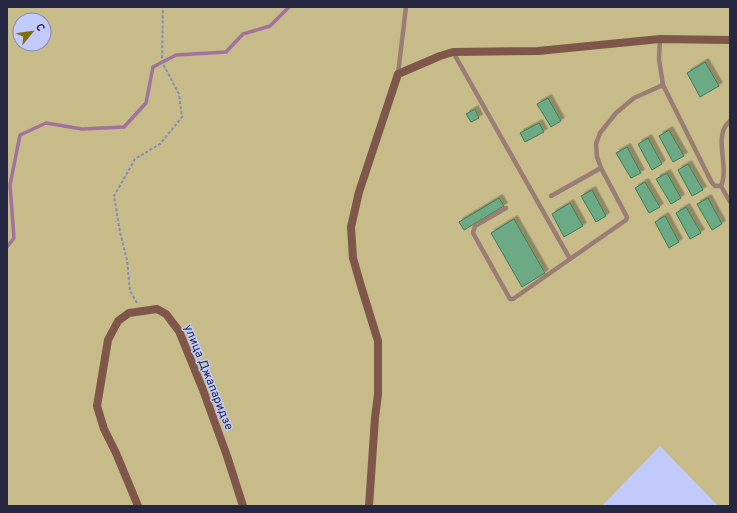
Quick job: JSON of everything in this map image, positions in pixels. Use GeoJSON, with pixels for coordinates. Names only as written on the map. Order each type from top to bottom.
{"type":"FeatureCollection","features":[{"type":"Feature","properties":{"kind":"street"},"geometry":{"type":"LineString","coordinates":[[369,506],[374,418],[378,394],[378,340],[353,258],[351,227],[359,192],[398,74],[453,52],[538,51],[660,39],[730,40]]}},
{"type":"Feature","properties":{"kind":"street","name":"улица Джапаридзе"},"geometry":{"type":"LineString","coordinates":[[138,506],[116,453],[104,429],[97,406],[108,340],[118,321],[129,313],[157,309],[166,314],[179,331],[204,390],[243,506]]}},
{"type":"Feature","properties":{"kind":"lane"},"geometry":{"type":"LineString","coordinates":[[398,74],[406,7]]}},
{"type":"Feature","properties":{"kind":"lane"},"geometry":{"type":"LineString","coordinates":[[660,39],[659,59],[663,85],[712,182],[715,186],[721,186]]}},
{"type":"Feature","properties":{"kind":"lane"},"geometry":{"type":"LineString","coordinates":[[453,52],[570,259]]}},
{"type":"Feature","properties":{"kind":"lane"},"geometry":{"type":"LineString","coordinates":[[506,208],[475,226],[473,232],[510,299],[516,297],[626,220],[628,217],[601,168],[597,157],[596,144],[600,133],[616,114],[634,98],[663,85]]}},
{"type":"Feature","properties":{"kind":"lane"},"geometry":{"type":"LineString","coordinates":[[730,121],[723,129],[722,144],[724,176],[721,186],[730,202]]}},
{"type":"Feature","properties":{"kind":"lane"},"geometry":{"type":"LineString","coordinates":[[551,196],[601,168]]}},
{"type":"Feature","properties":{"kind":"path"},"geometry":{"type":"LineString","coordinates":[[141,311],[130,291],[127,260],[120,232],[114,196],[135,159],[160,144],[182,118],[179,94],[162,62],[163,7]]}},
{"type":"Feature","properties":{"kind":"shaded area"},"geometry":{"type":"Polygon","coordinates":[[[7,7],[730,7],[730,506],[718,506],[660,446],[602,506],[7,506],[7,7]]]}},
{"type":"Feature","properties":{"kind":"building"},"geometry":{"type":"Polygon","coordinates":[[[705,62],[719,86],[700,97],[687,73],[705,62]]]}},
{"type":"Feature","properties":{"kind":"building"},"geometry":{"type":"Polygon","coordinates":[[[548,98],[561,121],[551,127],[537,104],[548,98]]]}},
{"type":"Feature","properties":{"kind":"building"},"geometry":{"type":"Polygon","coordinates":[[[475,109],[479,118],[471,122],[466,114],[475,109]]]}},
{"type":"Feature","properties":{"kind":"building"},"geometry":{"type":"Polygon","coordinates":[[[539,123],[544,132],[525,142],[520,133],[539,123]]]}},
{"type":"Feature","properties":{"kind":"building"},"geometry":{"type":"Polygon","coordinates":[[[669,130],[684,156],[673,162],[659,136],[669,130]]]}},
{"type":"Feature","properties":{"kind":"building"},"geometry":{"type":"Polygon","coordinates":[[[648,138],[662,164],[652,170],[638,144],[648,138]]]}},
{"type":"Feature","properties":{"kind":"building"},"geometry":{"type":"Polygon","coordinates":[[[627,147],[641,173],[631,178],[616,153],[627,147]]]}},
{"type":"Feature","properties":{"kind":"building"},"geometry":{"type":"Polygon","coordinates":[[[688,164],[703,190],[692,196],[678,170],[688,164]]]}},
{"type":"Feature","properties":{"kind":"building"},"geometry":{"type":"Polygon","coordinates":[[[667,173],[681,198],[671,204],[656,179],[667,173]]]}},
{"type":"Feature","properties":{"kind":"building"},"geometry":{"type":"Polygon","coordinates":[[[645,182],[660,207],[649,213],[635,188],[645,182]]]}},
{"type":"Feature","properties":{"kind":"building"},"geometry":{"type":"Polygon","coordinates":[[[592,190],[606,216],[596,222],[581,196],[592,190]]]}},
{"type":"Feature","properties":{"kind":"building"},"geometry":{"type":"Polygon","coordinates":[[[499,198],[504,206],[464,230],[459,222],[499,198]]]}},
{"type":"Feature","properties":{"kind":"building"},"geometry":{"type":"Polygon","coordinates":[[[708,198],[722,224],[712,230],[697,204],[708,198]]]}},
{"type":"Feature","properties":{"kind":"building"},"geometry":{"type":"Polygon","coordinates":[[[570,203],[583,226],[564,237],[552,214],[570,203]]]}},
{"type":"Feature","properties":{"kind":"building"},"geometry":{"type":"Polygon","coordinates":[[[686,207],[701,233],[690,239],[676,213],[686,207]]]}},
{"type":"Feature","properties":{"kind":"building"},"geometry":{"type":"Polygon","coordinates":[[[665,216],[679,242],[669,248],[655,222],[665,216]]]}},
{"type":"Feature","properties":{"kind":"building"},"geometry":{"type":"Polygon","coordinates":[[[514,219],[545,273],[522,287],[491,233],[514,219]]]}},
{"type":"Feature","properties":{"kind":"waterway"},"geometry":{"type":"LineString","coordinates":[[7,247],[14,238],[10,185],[20,135],[46,123],[82,129],[124,127],[146,103],[153,67],[176,55],[226,52],[243,34],[270,26],[289,7]]}}]}
